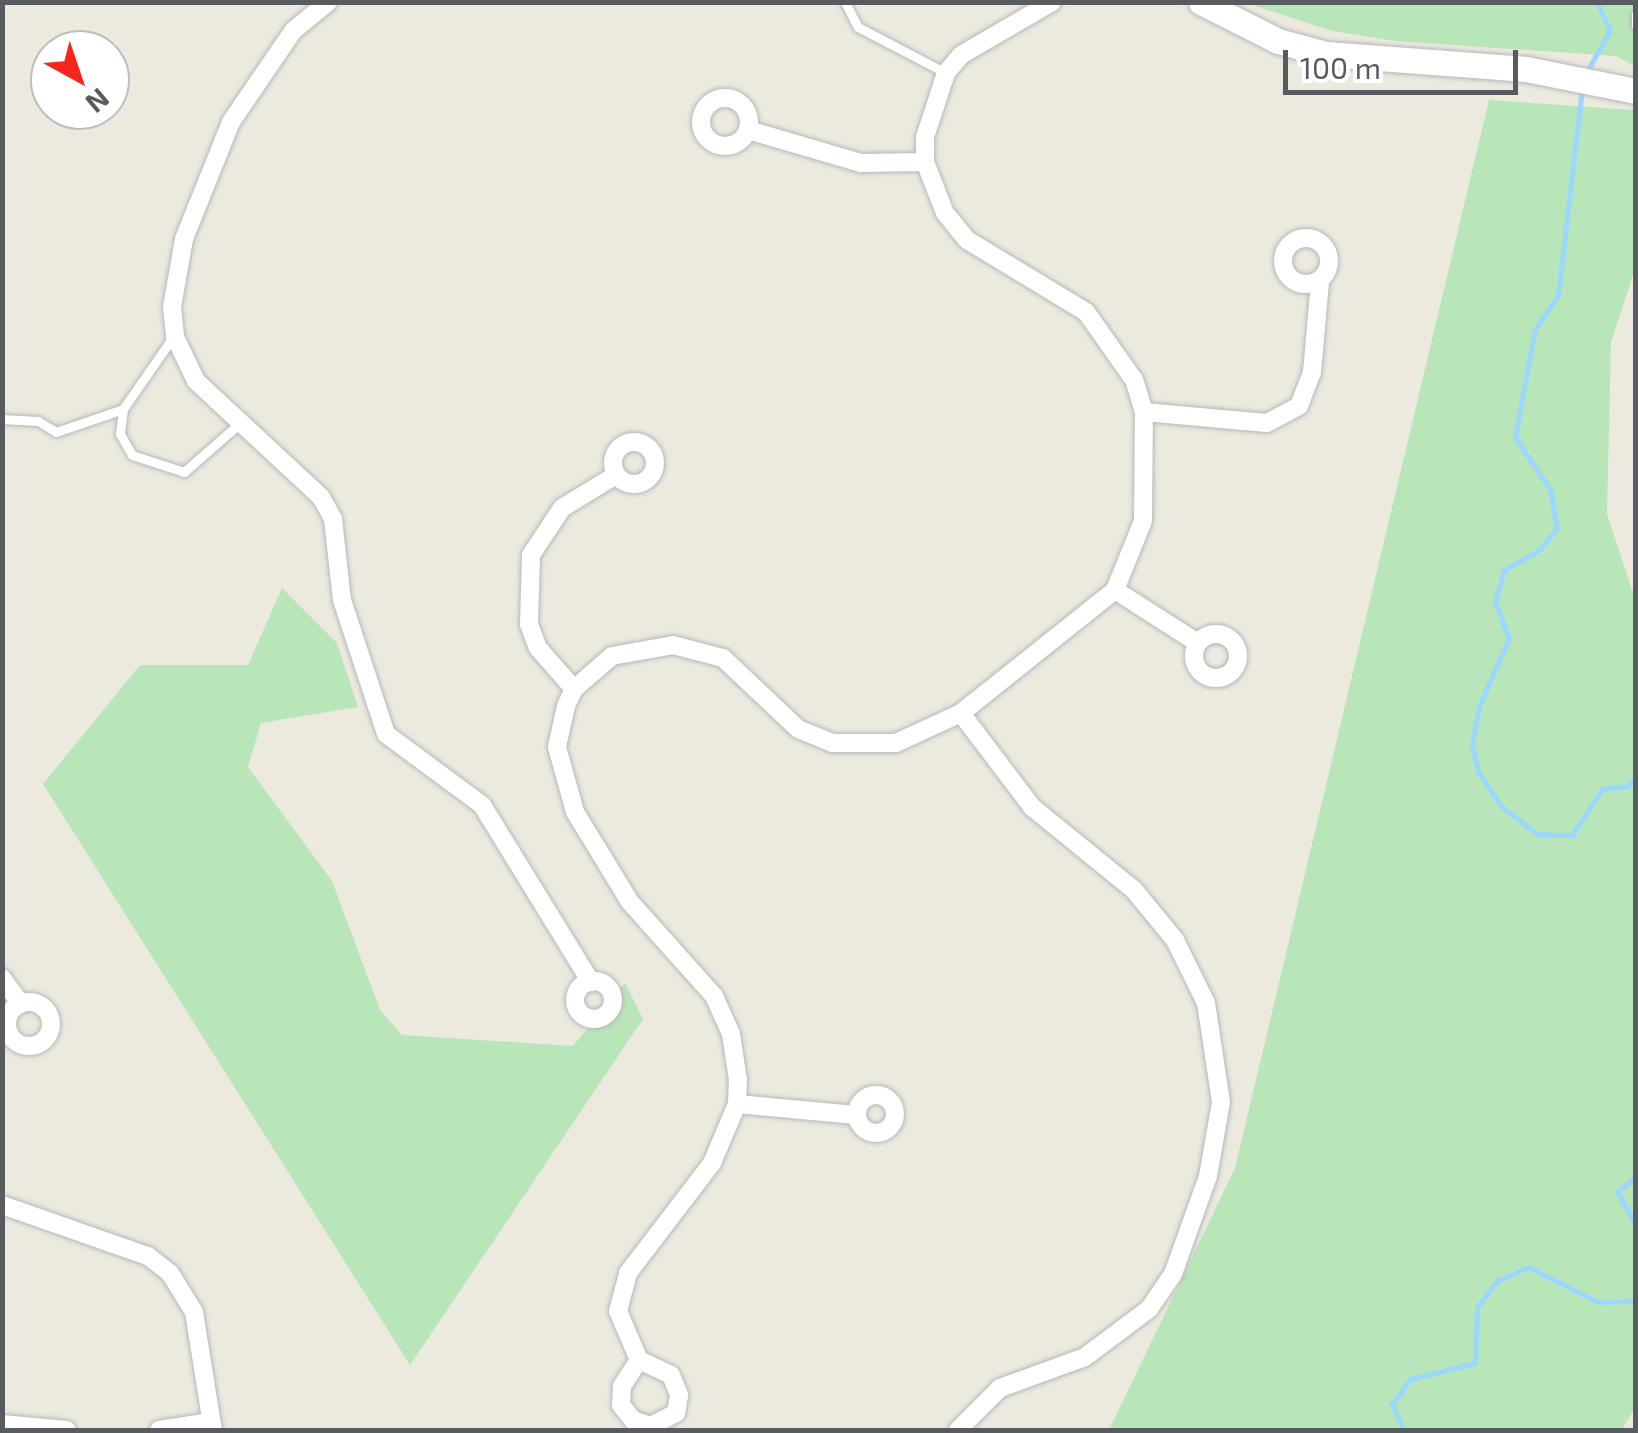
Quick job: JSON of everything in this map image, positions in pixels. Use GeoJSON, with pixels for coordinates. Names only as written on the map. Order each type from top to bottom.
{"type":"FeatureCollection","features":[{"type":"Feature","properties":{"kind":"street"},"geometry":{"type":"LineString","coordinates":[[328,2],[293,31],[231,122],[184,239],[172,307],[174,335],[196,381],[321,497],[333,519],[342,600],[386,734],[482,804],[591,982]]}},
{"type":"Feature","properties":{"kind":"street"},"geometry":{"type":"LineString","coordinates":[[640,1360],[618,1311],[628,1273],[712,1163],[737,1104],[734,1050],[714,996],[630,902],[563,784],[556,748],[574,689],[612,656],[672,645],[723,658],[776,712],[832,743],[908,741],[961,713],[1115,590],[1143,521],[1144,412],[1111,339],[1075,304],[966,240],[945,213],[925,162],[925,137],[946,74],[961,55],[1052,2]]}},
{"type":"Feature","properties":{"kind":"street"},"geometry":{"type":"LineString","coordinates":[[1201,2],[1278,41],[1326,54],[1526,69],[1636,92]]}},
{"type":"Feature","properties":{"kind":"street"},"geometry":{"type":"LineString","coordinates":[[748,130],[860,163],[925,162]]}},
{"type":"Feature","properties":{"kind":"street"},"geometry":{"type":"LineString","coordinates":[[1144,412],[1267,424],[1298,406],[1312,372],[1320,282]]}},
{"type":"Feature","properties":{"kind":"street"},"geometry":{"type":"LineString","coordinates":[[574,689],[538,648],[526,580],[547,524],[580,493],[616,476]]}},
{"type":"Feature","properties":{"kind":"street"},"geometry":{"type":"LineString","coordinates":[[1115,590],[1198,644]]}},
{"type":"Feature","properties":{"kind":"street"},"geometry":{"type":"LineString","coordinates":[[958,1430],[1000,1388],[1085,1357],[1149,1310],[1173,1274],[1208,1176],[1221,1102],[1206,1003],[1174,940],[1134,890],[1032,808],[961,713]]}},
{"type":"Feature","properties":{"kind":"street"},"geometry":{"type":"LineString","coordinates":[[2,978],[21,1004]]}},
{"type":"Feature","properties":{"kind":"street"},"geometry":{"type":"LineString","coordinates":[[737,1104],[855,1116]]}},
{"type":"Feature","properties":{"kind":"street"},"geometry":{"type":"LineString","coordinates":[[2,1205],[148,1256],[170,1273],[194,1312],[212,1426],[159,1430]]}},
{"type":"Feature","properties":{"kind":"street"},"geometry":{"type":"LineString","coordinates":[[2,1424],[67,1430]]}},
{"type":"Feature","properties":{"kind":"lane"},"geometry":{"type":"LineString","coordinates":[[845,2],[858,27],[946,74]]}},
{"type":"Feature","properties":{"kind":"lane"},"geometry":{"type":"LineString","coordinates":[[1636,14],[1636,26]]}},
{"type":"Feature","properties":{"kind":"lane"},"geometry":{"type":"LineString","coordinates":[[174,335],[124,409],[120,434],[132,454],[184,472],[240,423]]}},
{"type":"Feature","properties":{"kind":"lane"},"geometry":{"type":"LineString","coordinates":[[2,418],[38,421],[56,432],[124,409]]}},
{"type":"Feature","properties":{"kind":"green space"},"geometry":{"type":"Polygon","coordinates":[[[1246,3],[1633,3],[1635,66],[1616,56],[1395,41],[1332,31],[1246,3]]]}},
{"type":"Feature","properties":{"kind":"green space"},"geometry":{"type":"Polygon","coordinates":[[[1489,100],[1635,110],[1635,269],[1611,342],[1607,514],[1636,602],[1635,1407],[1622,1430],[1109,1430],[1235,1168],[1489,100]]]}},
{"type":"Feature","properties":{"kind":"green space"},"geometry":{"type":"Polygon","coordinates":[[[282,588],[337,643],[358,707],[261,723],[248,767],[332,881],[380,1010],[402,1035],[573,1046],[625,983],[643,1019],[410,1365],[43,784],[140,665],[248,665],[282,588]]]}},
{"type":"Feature","properties":{"kind":"waterway"},"geometry":{"type":"LineString","coordinates":[[1586,73],[1610,30],[1597,2]]}},
{"type":"Feature","properties":{"kind":"waterway"},"geometry":{"type":"LineString","coordinates":[[1582,88],[1558,295],[1535,329],[1515,437],[1550,489],[1557,528],[1539,550],[1504,570],[1495,602],[1509,638],[1479,706],[1472,745],[1478,772],[1500,805],[1537,834],[1572,835],[1602,789],[1627,786],[1636,778]]}},
{"type":"Feature","properties":{"kind":"waterway"},"geometry":{"type":"LineString","coordinates":[[1636,1176],[1617,1192],[1636,1225]]}},
{"type":"Feature","properties":{"kind":"waterway"},"geometry":{"type":"LineString","coordinates":[[1404,1430],[1392,1405],[1410,1379],[1475,1363],[1477,1307],[1497,1281],[1529,1267],[1598,1302],[1636,1301]]}}]}
